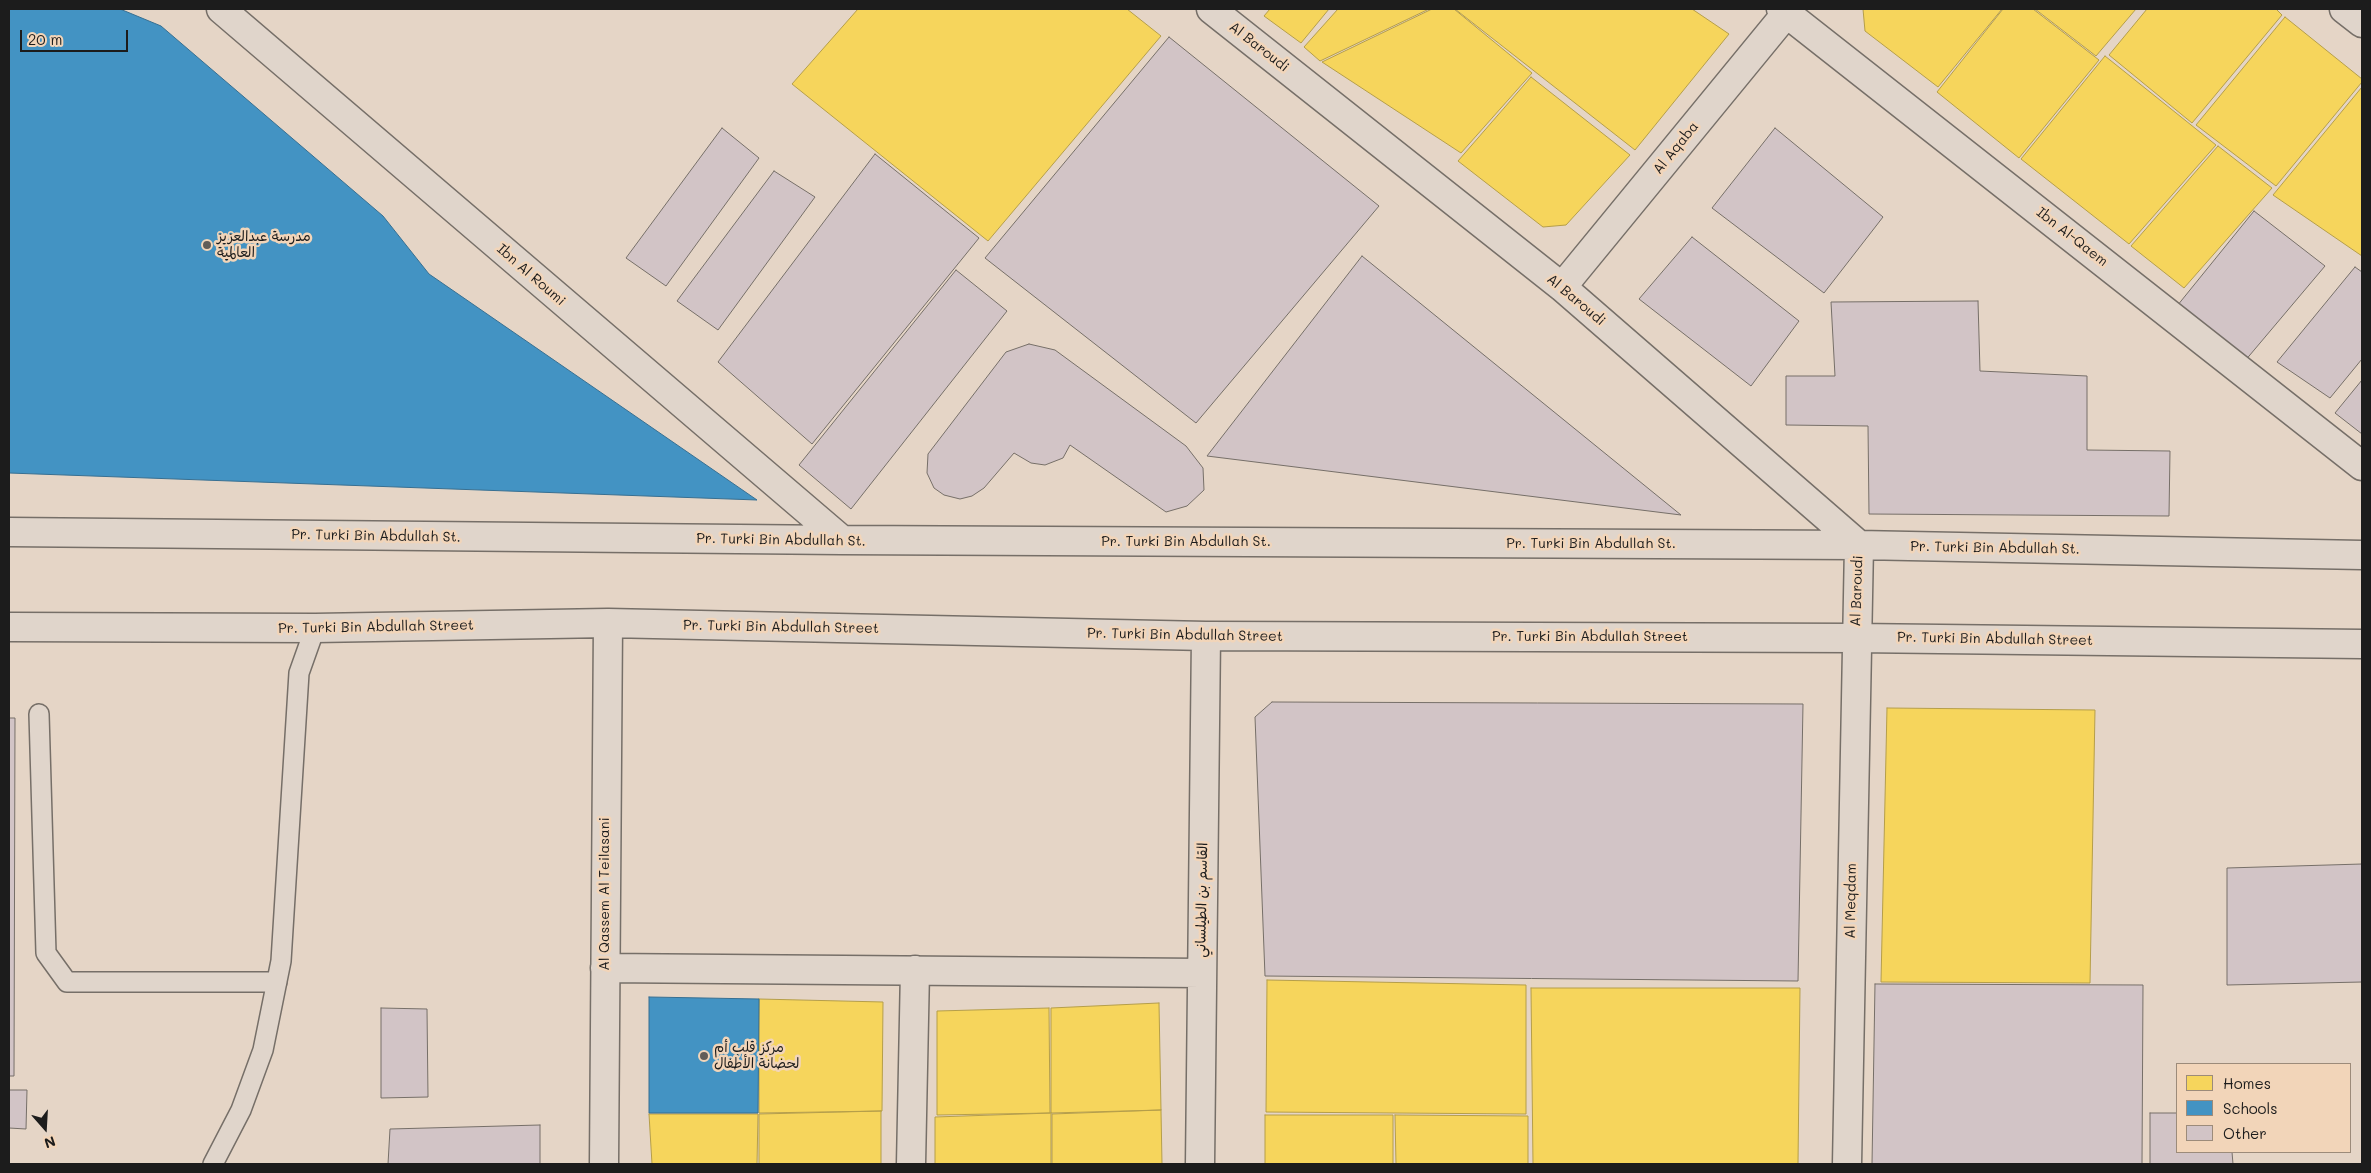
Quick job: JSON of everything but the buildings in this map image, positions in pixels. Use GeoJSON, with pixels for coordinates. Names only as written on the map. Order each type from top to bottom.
{"type":"FeatureCollection","features":[{"type":"Feature","properties":{"kind":"street","name":"Ibn Al Roumi"},"geometry":{"type":"LineString","coordinates":[[221,9],[842,540]]}},
{"type":"Feature","properties":{"kind":"street","name":"Al Baroudi"},"geometry":{"type":"LineString","coordinates":[[1211,9],[1562,287],[1859,545],[1856,638]]}},
{"type":"Feature","properties":{"kind":"street"},"geometry":{"type":"LineString","coordinates":[[2344,9],[2362,23]]}},
{"type":"Feature","properties":{"kind":"street","name":"Al Aqaba"},"geometry":{"type":"LineString","coordinates":[[1562,287],[1785,10]]}},
{"type":"Feature","properties":{"kind":"street","name":"Ibn Al-Qaem"},"geometry":{"type":"LineString","coordinates":[[1785,10],[2362,466]]}},
{"type":"Feature","properties":{"kind":"street","name":"Pr. Turki Bin Abdullah St."},"geometry":{"type":"LineString","coordinates":[[9,532],[842,540],[1859,545],[2362,555]]}},
{"type":"Feature","properties":{"kind":"street","name":"Pr. Turki Bin Abdullah Street"},"geometry":{"type":"LineString","coordinates":[[9,627],[315,628],[608,623],[1206,636],[1856,638],[2362,644]]}},
{"type":"Feature","properties":{"kind":"street","name":"Al Qassem Al Teilasani"},"geometry":{"type":"LineString","coordinates":[[604,1164],[608,623]]}},
{"type":"Feature","properties":{"kind":"street","name":"القاسم بن الطيلساني"},"geometry":{"type":"LineString","coordinates":[[1200,1164],[1200,973],[1206,636]]}},
{"type":"Feature","properties":{"kind":"street","name":"Al Meqdam"},"geometry":{"type":"LineString","coordinates":[[1847,1164],[1856,638]]}},
{"type":"Feature","properties":{"kind":"street"},"geometry":{"type":"LineString","coordinates":[[605,968],[1200,973]]}},
{"type":"Feature","properties":{"kind":"street"},"geometry":{"type":"LineString","coordinates":[[911,1164],[915,970]]}},
{"type":"Feature","properties":{"kind":"lane"},"geometry":{"type":"LineString","coordinates":[[213,1164],[241,1110],[263,1050],[281,960],[298,673],[315,628]]}},
{"type":"Feature","properties":{"kind":"lane"},"geometry":{"type":"LineString","coordinates":[[39,714],[46,954],[67,982],[276,982]]}},
{"type":"Feature","properties":{"kind":"place","name":"مدرسة عبدالعزيز العالمية"},"geometry":{"type":"Point","coordinates":[207,245]}},
{"type":"Feature","properties":{"kind":"place","name":"مركز قلب أم لحضانة الأطفال"},"geometry":{"type":"Point","coordinates":[704,1056]}}]}
